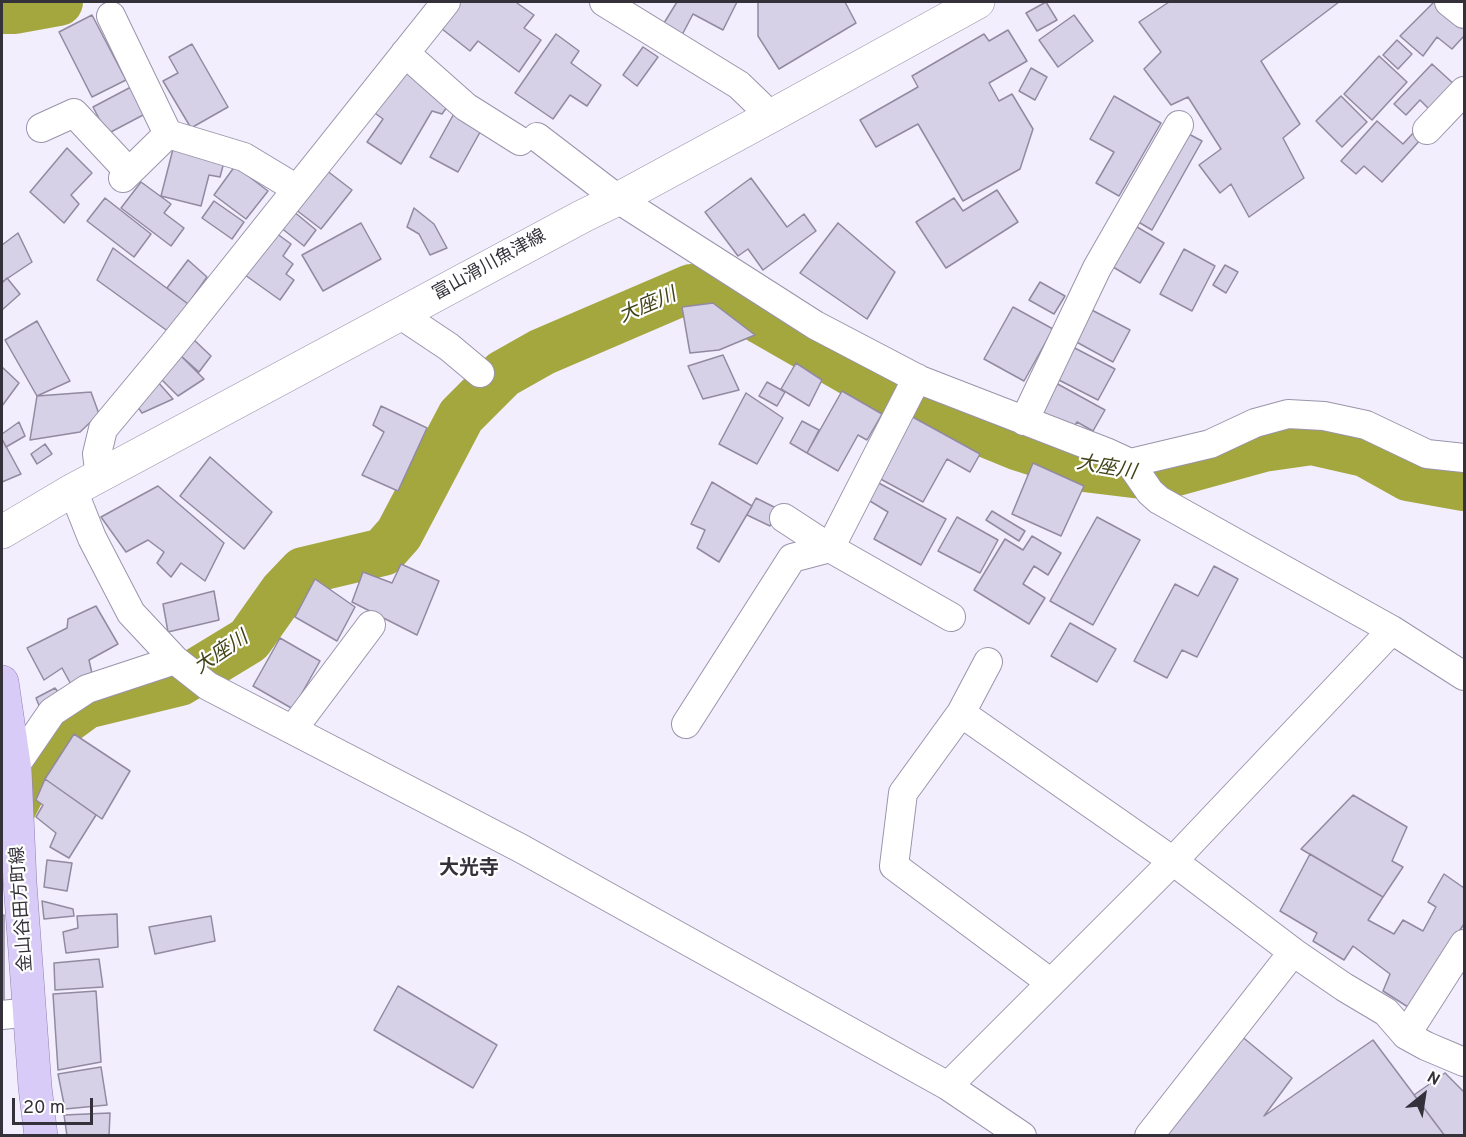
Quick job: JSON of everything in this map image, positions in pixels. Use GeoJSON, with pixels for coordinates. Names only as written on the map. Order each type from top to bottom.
{"type":"FeatureCollection","features":[{"type":"Feature","properties":{"kind":"main road","name":"富山滑川魚津線"},"geometry":{"type":"LineString","coordinates":[[2,532],[87,483],[618,199],[978,2]]}},
{"type":"Feature","properties":{"kind":"main road","name":"金山谷田方町線"},"geometry":{"type":"LineString","coordinates":[[2,682],[15,766],[20,883],[16,1014],[41,1136]]}},
{"type":"Feature","properties":{"kind":"street"},"geometry":{"type":"LineString","coordinates":[[446,2],[103,429],[87,483],[92,538],[131,613],[175,660],[208,686],[522,849],[948,1086],[1022,1136]]}},
{"type":"Feature","properties":{"kind":"street"},"geometry":{"type":"LineString","coordinates":[[604,2],[739,85],[771,116]]}},
{"type":"Feature","properties":{"kind":"street"},"geometry":{"type":"LineString","coordinates":[[1449,2],[1464,14]]}},
{"type":"Feature","properties":{"kind":"street"},"geometry":{"type":"LineString","coordinates":[[111,16],[168,134],[244,158],[297,189]]}},
{"type":"Feature","properties":{"kind":"street"},"geometry":{"type":"LineString","coordinates":[[405,53],[466,107],[529,139],[815,325],[917,378],[1130,463],[1150,492],[1159,500],[1392,630],[1464,676]]}},
{"type":"Feature","properties":{"kind":"street"},"geometry":{"type":"LineString","coordinates":[[1427,130],[1464,91]]}},
{"type":"Feature","properties":{"kind":"street"},"geometry":{"type":"LineString","coordinates":[[40,128],[74,113],[126,175],[168,134]]}},
{"type":"Feature","properties":{"kind":"street"},"geometry":{"type":"LineString","coordinates":[[1024,420],[1097,268],[1179,125]]}},
{"type":"Feature","properties":{"kind":"street"},"geometry":{"type":"LineString","coordinates":[[401,315],[449,347],[480,373]]}},
{"type":"Feature","properties":{"kind":"street"},"geometry":{"type":"LineString","coordinates":[[686,724],[792,558],[830,548],[917,378]]}},
{"type":"Feature","properties":{"kind":"street"},"geometry":{"type":"LineString","coordinates":[[1130,463],[1210,444],[1255,423],[1288,414],[1324,416],[1366,425],[1427,454],[1464,458]]}},
{"type":"Feature","properties":{"kind":"street"},"geometry":{"type":"LineString","coordinates":[[784,518],[830,548],[951,617]]}},
{"type":"Feature","properties":{"kind":"street"},"geometry":{"type":"LineString","coordinates":[[293,729],[370,625]]}},
{"type":"Feature","properties":{"kind":"street"},"geometry":{"type":"LineString","coordinates":[[948,1086],[1173,861],[1392,630]]}},
{"type":"Feature","properties":{"kind":"street"},"geometry":{"type":"LineString","coordinates":[[15,766],[52,712],[87,689],[175,660]]}},
{"type":"Feature","properties":{"kind":"street"},"geometry":{"type":"LineString","coordinates":[[988,662],[962,713],[903,793],[894,866],[1051,983]]}},
{"type":"Feature","properties":{"kind":"street"},"geometry":{"type":"LineString","coordinates":[[962,713],[1173,861],[1293,952],[1386,1012],[1406,1035],[1464,1062]]}},
{"type":"Feature","properties":{"kind":"street"},"geometry":{"type":"LineString","coordinates":[[1406,1035],[1464,944]]}},
{"type":"Feature","properties":{"kind":"street"},"geometry":{"type":"LineString","coordinates":[[1149,1136],[1293,952]]}},
{"type":"Feature","properties":{"kind":"building"},"geometry":{"type":"Polygon","coordinates":[[[456,2],[518,2],[534,15],[524,28],[541,40],[519,72],[478,41],[470,51],[437,25],[456,2]]]}},
{"type":"Feature","properties":{"kind":"building"},"geometry":{"type":"Polygon","coordinates":[[[677,2],[737,2],[723,30],[693,14],[682,35],[664,23],[677,2]]]}},
{"type":"Feature","properties":{"kind":"building"},"geometry":{"type":"Polygon","coordinates":[[[758,2],[845,2],[856,23],[779,69],[758,36],[758,2]]]}},
{"type":"Feature","properties":{"kind":"building"},"geometry":{"type":"Polygon","coordinates":[[[1046,2],[1057,20],[1037,31],[1026,13],[1046,2]]]}},
{"type":"Feature","properties":{"kind":"building"},"geometry":{"type":"Polygon","coordinates":[[[1169,2],[1339,2],[1261,61],[1300,124],[1283,138],[1304,178],[1249,217],[1231,184],[1220,193],[1199,165],[1221,149],[1188,97],[1171,105],[1144,69],[1161,52],[1139,22],[1169,2]]]}},
{"type":"Feature","properties":{"kind":"building"},"geometry":{"type":"Polygon","coordinates":[[[1434,2],[1437,2],[1464,25],[1464,36],[1452,49],[1437,37],[1423,56],[1400,36],[1434,2]]]}},
{"type":"Feature","properties":{"kind":"building"},"geometry":{"type":"Polygon","coordinates":[[[92,15],[126,80],[92,97],[59,32],[92,15]]]}},
{"type":"Feature","properties":{"kind":"building"},"geometry":{"type":"Polygon","coordinates":[[[1074,15],[1093,41],[1058,67],[1039,40],[1074,15]]]}},
{"type":"Feature","properties":{"kind":"building"},"geometry":{"type":"Polygon","coordinates":[[[1008,30],[1027,61],[989,83],[999,101],[1012,94],[1033,129],[1020,169],[963,201],[918,124],[876,147],[860,120],[918,87],[912,76],[984,34],[989,41],[1008,30]]]}},
{"type":"Feature","properties":{"kind":"building"},"geometry":{"type":"Polygon","coordinates":[[[556,34],[579,51],[571,63],[601,85],[587,106],[570,95],[553,119],[515,93],[556,34]]]}},
{"type":"Feature","properties":{"kind":"building"},"geometry":{"type":"Polygon","coordinates":[[[1397,40],[1412,54],[1398,69],[1383,55],[1397,40]]]}},
{"type":"Feature","properties":{"kind":"building"},"geometry":{"type":"Polygon","coordinates":[[[192,44],[228,107],[191,128],[163,81],[178,73],[169,57],[192,44]]]}},
{"type":"Feature","properties":{"kind":"building"},"geometry":{"type":"Polygon","coordinates":[[[643,47],[658,57],[637,86],[623,75],[643,47]]]}},
{"type":"Feature","properties":{"kind":"building"},"geometry":{"type":"Polygon","coordinates":[[[1379,56],[1407,82],[1372,120],[1344,94],[1379,56]]]}},
{"type":"Feature","properties":{"kind":"building"},"geometry":{"type":"Polygon","coordinates":[[[1432,64],[1456,86],[1432,112],[1420,100],[1406,115],[1394,104],[1432,64]]]}},
{"type":"Feature","properties":{"kind":"building"},"geometry":{"type":"Polygon","coordinates":[[[407,67],[450,103],[442,114],[432,111],[401,164],[367,142],[383,119],[372,111],[407,67]]]}},
{"type":"Feature","properties":{"kind":"building"},"geometry":{"type":"Polygon","coordinates":[[[1031,68],[1047,77],[1035,100],[1019,91],[1031,68]]]}},
{"type":"Feature","properties":{"kind":"building"},"geometry":{"type":"Polygon","coordinates":[[[131,87],[145,114],[107,134],[93,107],[131,87]]]}},
{"type":"Feature","properties":{"kind":"building"},"geometry":{"type":"Polygon","coordinates":[[[1114,96],[1161,123],[1119,196],[1096,183],[1114,152],[1090,139],[1114,96]]]}},
{"type":"Feature","properties":{"kind":"building"},"geometry":{"type":"Polygon","coordinates":[[[1341,96],[1367,122],[1342,147],[1316,121],[1341,96]]]}},
{"type":"Feature","properties":{"kind":"building"},"geometry":{"type":"Polygon","coordinates":[[[456,110],[484,125],[458,172],[430,157],[456,110]]]}},
{"type":"Feature","properties":{"kind":"building"},"geometry":{"type":"Polygon","coordinates":[[[1377,121],[1403,144],[1415,131],[1422,138],[1382,182],[1364,166],[1356,174],[1341,161],[1377,121]]]}},
{"type":"Feature","properties":{"kind":"building"},"geometry":{"type":"Polygon","coordinates":[[[1185,132],[1202,141],[1152,230],[1135,220],[1185,132]]]}},
{"type":"Feature","properties":{"kind":"building"},"geometry":{"type":"Polygon","coordinates":[[[67,148],[92,173],[71,195],[79,204],[64,223],[30,192],[67,148]]]}},
{"type":"Feature","properties":{"kind":"building"},"geometry":{"type":"Polygon","coordinates":[[[173,149],[224,162],[220,177],[209,175],[201,206],[161,196],[173,149]]]}},
{"type":"Feature","properties":{"kind":"building"},"geometry":{"type":"Polygon","coordinates":[[[235,166],[268,191],[246,219],[214,195],[235,166]]]}},
{"type":"Feature","properties":{"kind":"building"},"geometry":{"type":"Polygon","coordinates":[[[326,170],[352,190],[321,229],[295,209],[326,170]]]}},
{"type":"Feature","properties":{"kind":"building"},"geometry":{"type":"Polygon","coordinates":[[[751,178],[787,227],[804,214],[816,231],[763,270],[748,249],[738,256],[705,212],[751,178]]]}},
{"type":"Feature","properties":{"kind":"building"},"geometry":{"type":"Polygon","coordinates":[[[141,182],[171,204],[164,213],[184,228],[171,246],[121,208],[141,182]]]}},
{"type":"Feature","properties":{"kind":"building"},"geometry":{"type":"Polygon","coordinates":[[[997,190],[1018,222],[946,268],[916,222],[954,198],[963,211],[997,190]]]}},
{"type":"Feature","properties":{"kind":"building"},"geometry":{"type":"Polygon","coordinates":[[[105,198],[151,234],[134,257],[87,221],[105,198]]]}},
{"type":"Feature","properties":{"kind":"building"},"geometry":{"type":"Polygon","coordinates":[[[214,201],[244,222],[232,239],[202,218],[214,201]]]}},
{"type":"Feature","properties":{"kind":"building"},"geometry":{"type":"Polygon","coordinates":[[[414,208],[434,224],[447,248],[430,255],[419,234],[407,227],[414,208]]]}},
{"type":"Feature","properties":{"kind":"building"},"geometry":{"type":"Polygon","coordinates":[[[293,211],[316,230],[304,246],[280,227],[293,211]]]}},
{"type":"Feature","properties":{"kind":"building"},"geometry":{"type":"Polygon","coordinates":[[[361,223],[381,259],[323,291],[302,255],[361,223]]]}},
{"type":"Feature","properties":{"kind":"building"},"geometry":{"type":"Polygon","coordinates":[[[838,223],[895,272],[867,319],[800,273],[838,223]]]}},
{"type":"Feature","properties":{"kind":"building"},"geometry":{"type":"Polygon","coordinates":[[[1132,224],[1164,243],[1140,283],[1108,264],[1132,224]]]}},
{"type":"Feature","properties":{"kind":"building"},"geometry":{"type":"Polygon","coordinates":[[[18,233],[32,262],[2,282],[2,245],[18,233]]]}},
{"type":"Feature","properties":{"kind":"building"},"geometry":{"type":"Polygon","coordinates":[[[276,233],[291,244],[283,256],[293,264],[286,274],[294,280],[280,300],[245,275],[276,233]]]}},
{"type":"Feature","properties":{"kind":"building"},"geometry":{"type":"Polygon","coordinates":[[[113,248],[188,304],[169,332],[97,280],[113,248]]]}},
{"type":"Feature","properties":{"kind":"building"},"geometry":{"type":"Polygon","coordinates":[[[1184,249],[1215,266],[1192,311],[1160,294],[1184,249]]]}},
{"type":"Feature","properties":{"kind":"building"},"geometry":{"type":"Polygon","coordinates":[[[188,260],[207,277],[188,304],[167,288],[188,260]]]}},
{"type":"Feature","properties":{"kind":"building"},"geometry":{"type":"Polygon","coordinates":[[[1225,265],[1238,272],[1226,293],[1213,285],[1225,265]]]}},
{"type":"Feature","properties":{"kind":"building"},"geometry":{"type":"Polygon","coordinates":[[[7,278],[20,294],[2,310],[2,283],[7,278]]]}},
{"type":"Feature","properties":{"kind":"building"},"geometry":{"type":"Polygon","coordinates":[[[1040,282],[1065,296],[1054,314],[1029,300],[1040,282]]]}},
{"type":"Feature","properties":{"kind":"building"},"geometry":{"type":"Polygon","coordinates":[[[713,303],[755,335],[719,350],[690,353],[682,307],[713,303]]]}},
{"type":"Feature","properties":{"kind":"building"},"geometry":{"type":"Polygon","coordinates":[[[1013,307],[1053,329],[1024,381],[984,359],[1013,307]]]}},
{"type":"Feature","properties":{"kind":"building"},"geometry":{"type":"Polygon","coordinates":[[[1088,308],[1130,330],[1113,362],[1071,339],[1088,308]]]}},
{"type":"Feature","properties":{"kind":"building"},"geometry":{"type":"Polygon","coordinates":[[[37,321],[70,381],[37,396],[5,340],[37,321]]]}},
{"type":"Feature","properties":{"kind":"building"},"geometry":{"type":"Polygon","coordinates":[[[192,338],[211,356],[199,372],[180,355],[192,338]]]}},
{"type":"Feature","properties":{"kind":"building"},"geometry":{"type":"Polygon","coordinates":[[[1069,345],[1115,369],[1098,400],[1053,377],[1069,345]]]}},
{"type":"Feature","properties":{"kind":"building"},"geometry":{"type":"Polygon","coordinates":[[[180,355],[204,379],[178,396],[161,379],[180,355]]]}},
{"type":"Feature","properties":{"kind":"building"},"geometry":{"type":"Polygon","coordinates":[[[723,355],[739,390],[703,399],[688,366],[723,355]]]}},
{"type":"Feature","properties":{"kind":"building"},"geometry":{"type":"Polygon","coordinates":[[[796,363],[822,380],[809,406],[781,389],[796,363]]]}},
{"type":"Feature","properties":{"kind":"building"},"geometry":{"type":"Polygon","coordinates":[[[2,367],[19,383],[2,406],[2,367]]]}},
{"type":"Feature","properties":{"kind":"building"},"geometry":{"type":"Polygon","coordinates":[[[157,381],[173,399],[142,413],[137,406],[157,381]]]}},
{"type":"Feature","properties":{"kind":"building"},"geometry":{"type":"Polygon","coordinates":[[[767,382],[785,392],[777,406],[759,396],[767,382]]]}},
{"type":"Feature","properties":{"kind":"building"},"geometry":{"type":"Polygon","coordinates":[[[1054,382],[1105,410],[1093,431],[1077,422],[1071,432],[1036,412],[1054,382]]]}},
{"type":"Feature","properties":{"kind":"building"},"geometry":{"type":"Polygon","coordinates":[[[842,391],[882,414],[867,440],[858,435],[838,471],[807,453],[842,391]]]}},
{"type":"Feature","properties":{"kind":"building"},"geometry":{"type":"Polygon","coordinates":[[[91,392],[99,414],[80,432],[30,440],[37,396],[91,392]]]}},
{"type":"Feature","properties":{"kind":"building"},"geometry":{"type":"Polygon","coordinates":[[[746,393],[783,418],[757,464],[719,444],[746,393]]]}},
{"type":"Feature","properties":{"kind":"building"},"geometry":{"type":"Polygon","coordinates":[[[381,406],[427,428],[398,491],[362,475],[384,432],[373,425],[381,406]]]}},
{"type":"Feature","properties":{"kind":"building"},"geometry":{"type":"Polygon","coordinates":[[[909,415],[980,454],[970,472],[947,459],[923,502],[875,476],[909,415]]]}},
{"type":"Feature","properties":{"kind":"building"},"geometry":{"type":"Polygon","coordinates":[[[802,421],[819,430],[807,453],[790,443],[802,421]]]}},
{"type":"Feature","properties":{"kind":"building"},"geometry":{"type":"Polygon","coordinates":[[[19,422],[25,436],[6,447],[2,434],[19,422]]]}},
{"type":"Feature","properties":{"kind":"building"},"geometry":{"type":"Polygon","coordinates":[[[2,439],[21,474],[2,482],[2,439]]]}},
{"type":"Feature","properties":{"kind":"building"},"geometry":{"type":"Polygon","coordinates":[[[45,444],[52,454],[37,464],[31,454],[45,444]]]}},
{"type":"Feature","properties":{"kind":"building"},"geometry":{"type":"Polygon","coordinates":[[[210,457],[272,512],[244,549],[180,496],[210,457]]]}},
{"type":"Feature","properties":{"kind":"building"},"geometry":{"type":"Polygon","coordinates":[[[1033,463],[1084,486],[1061,536],[1012,514],[1033,463]]]}},
{"type":"Feature","properties":{"kind":"building"},"geometry":{"type":"Polygon","coordinates":[[[875,481],[946,519],[921,565],[874,539],[888,512],[865,498],[875,481]]]}},
{"type":"Feature","properties":{"kind":"building"},"geometry":{"type":"Polygon","coordinates":[[[712,482],[752,506],[719,562],[697,548],[705,530],[691,524],[712,482]]]}},
{"type":"Feature","properties":{"kind":"building"},"geometry":{"type":"Polygon","coordinates":[[[158,486],[224,543],[205,581],[181,563],[171,577],[157,563],[164,552],[148,540],[126,552],[101,517],[158,486]]]}},
{"type":"Feature","properties":{"kind":"building"},"geometry":{"type":"Polygon","coordinates":[[[756,498],[778,509],[770,526],[747,515],[756,498]]]}},
{"type":"Feature","properties":{"kind":"building"},"geometry":{"type":"Polygon","coordinates":[[[992,511],[1025,531],[1019,541],[986,520],[992,511]]]}},
{"type":"Feature","properties":{"kind":"building"},"geometry":{"type":"Polygon","coordinates":[[[957,517],[998,540],[980,573],[938,551],[957,517]]]}},
{"type":"Feature","properties":{"kind":"building"},"geometry":{"type":"Polygon","coordinates":[[[1097,517],[1140,540],[1093,625],[1050,601],[1097,517]]]}},
{"type":"Feature","properties":{"kind":"building"},"geometry":{"type":"Polygon","coordinates":[[[1032,536],[1061,553],[1048,575],[1034,566],[1023,584],[1045,598],[1029,624],[974,590],[1005,539],[1023,550],[1032,536]]]}},
{"type":"Feature","properties":{"kind":"building"},"geometry":{"type":"Polygon","coordinates":[[[401,564],[439,581],[417,635],[352,602],[363,572],[392,583],[401,564]]]}},
{"type":"Feature","properties":{"kind":"building"},"geometry":{"type":"Polygon","coordinates":[[[1214,566],[1238,579],[1197,657],[1182,650],[1167,678],[1134,661],[1175,584],[1198,596],[1214,566]]]}},
{"type":"Feature","properties":{"kind":"building"},"geometry":{"type":"Polygon","coordinates":[[[315,579],[355,607],[337,641],[295,617],[315,579]]]}},
{"type":"Feature","properties":{"kind":"building"},"geometry":{"type":"Polygon","coordinates":[[[214,591],[219,620],[168,632],[163,604],[214,591]]]}},
{"type":"Feature","properties":{"kind":"building"},"geometry":{"type":"Polygon","coordinates":[[[96,606],[118,644],[89,660],[93,678],[73,688],[62,668],[44,680],[27,648],[67,628],[68,619],[96,606]]]}},
{"type":"Feature","properties":{"kind":"building"},"geometry":{"type":"Polygon","coordinates":[[[1070,623],[1116,649],[1097,682],[1051,656],[1070,623]]]}},
{"type":"Feature","properties":{"kind":"building"},"geometry":{"type":"Polygon","coordinates":[[[280,638],[320,661],[293,709],[253,686],[280,638]]]}},
{"type":"Feature","properties":{"kind":"building"},"geometry":{"type":"Polygon","coordinates":[[[55,688],[61,696],[42,713],[36,698],[55,688]]]}},
{"type":"Feature","properties":{"kind":"building"},"geometry":{"type":"Polygon","coordinates":[[[74,734],[130,771],[102,819],[45,779],[74,734]]]}},
{"type":"Feature","properties":{"kind":"building"},"geometry":{"type":"Polygon","coordinates":[[[45,779],[96,815],[69,858],[50,847],[56,833],[36,817],[43,805],[36,800],[45,779]]]}},
{"type":"Feature","properties":{"kind":"building"},"geometry":{"type":"Polygon","coordinates":[[[1353,795],[1407,827],[1392,861],[1403,867],[1383,897],[1301,849],[1353,795]]]}},
{"type":"Feature","properties":{"kind":"building"},"geometry":{"type":"Polygon","coordinates":[[[1310,854],[1383,897],[1368,920],[1394,934],[1403,920],[1423,931],[1436,907],[1428,902],[1444,874],[1464,888],[1464,924],[1408,1007],[1383,991],[1390,974],[1353,946],[1344,960],[1313,941],[1317,933],[1280,911],[1310,854]]]}},
{"type":"Feature","properties":{"kind":"building"},"geometry":{"type":"Polygon","coordinates":[[[47,860],[72,863],[67,891],[44,887],[47,860]]]}},
{"type":"Feature","properties":{"kind":"building"},"geometry":{"type":"Polygon","coordinates":[[[42,901],[73,909],[74,916],[44,919],[42,901]]]}},
{"type":"Feature","properties":{"kind":"building"},"geometry":{"type":"Polygon","coordinates":[[[117,914],[118,947],[66,953],[63,932],[78,928],[77,916],[117,914]]]}},
{"type":"Feature","properties":{"kind":"building"},"geometry":{"type":"Polygon","coordinates":[[[4,915],[4,1002],[2,1003],[2,916],[4,915]]]}},
{"type":"Feature","properties":{"kind":"building"},"geometry":{"type":"Polygon","coordinates":[[[211,916],[215,941],[155,954],[149,927],[211,916]]]}},
{"type":"Feature","properties":{"kind":"building"},"geometry":{"type":"Polygon","coordinates":[[[99,959],[103,987],[55,990],[54,963],[99,959]]]}},
{"type":"Feature","properties":{"kind":"building"},"geometry":{"type":"Polygon","coordinates":[[[398,986],[497,1045],[473,1088],[374,1030],[398,986]]]}},
{"type":"Feature","properties":{"kind":"building"},"geometry":{"type":"Polygon","coordinates":[[[96,991],[101,1062],[58,1070],[53,994],[96,991]]]}},
{"type":"Feature","properties":{"kind":"building"},"geometry":{"type":"Polygon","coordinates":[[[1240,1035],[1292,1078],[1264,1116],[1373,1040],[1445,1136],[1161,1136],[1240,1035]]]}},
{"type":"Feature","properties":{"kind":"building"},"geometry":{"type":"Polygon","coordinates":[[[101,1067],[107,1105],[65,1109],[58,1074],[101,1067]]]}},
{"type":"Feature","properties":{"kind":"building"},"geometry":{"type":"Polygon","coordinates":[[[1445,1073],[1464,1092],[1464,1136],[1445,1136],[1414,1095],[1445,1073]]]}},
{"type":"Feature","properties":{"kind":"building"},"geometry":{"type":"Polygon","coordinates":[[[110,1113],[109,1136],[67,1136],[64,1115],[110,1113]]]}},
{"type":"Feature","properties":{"kind":"waterway"},"geometry":{"type":"LineString","coordinates":[[2,10],[15,10],[59,2]]}},
{"type":"Feature","properties":{"kind":"waterway","name":"大座川"},"geometry":{"type":"LineString","coordinates":[[2,828],[53,729],[86,705],[180,682],[249,640],[283,592],[303,571],[383,552],[399,534],[461,416],[503,374],[542,352],[691,288],[717,291],[762,321],[865,380],[1019,447],[1084,468],[1158,477],[1263,448],[1312,441],[1365,453],[1408,477],[1464,487]]}},
{"type":"Feature","properties":{"kind":"district","name":"大光寺"},"geometry":{"type":"Point","coordinates":[469,870]}}]}
